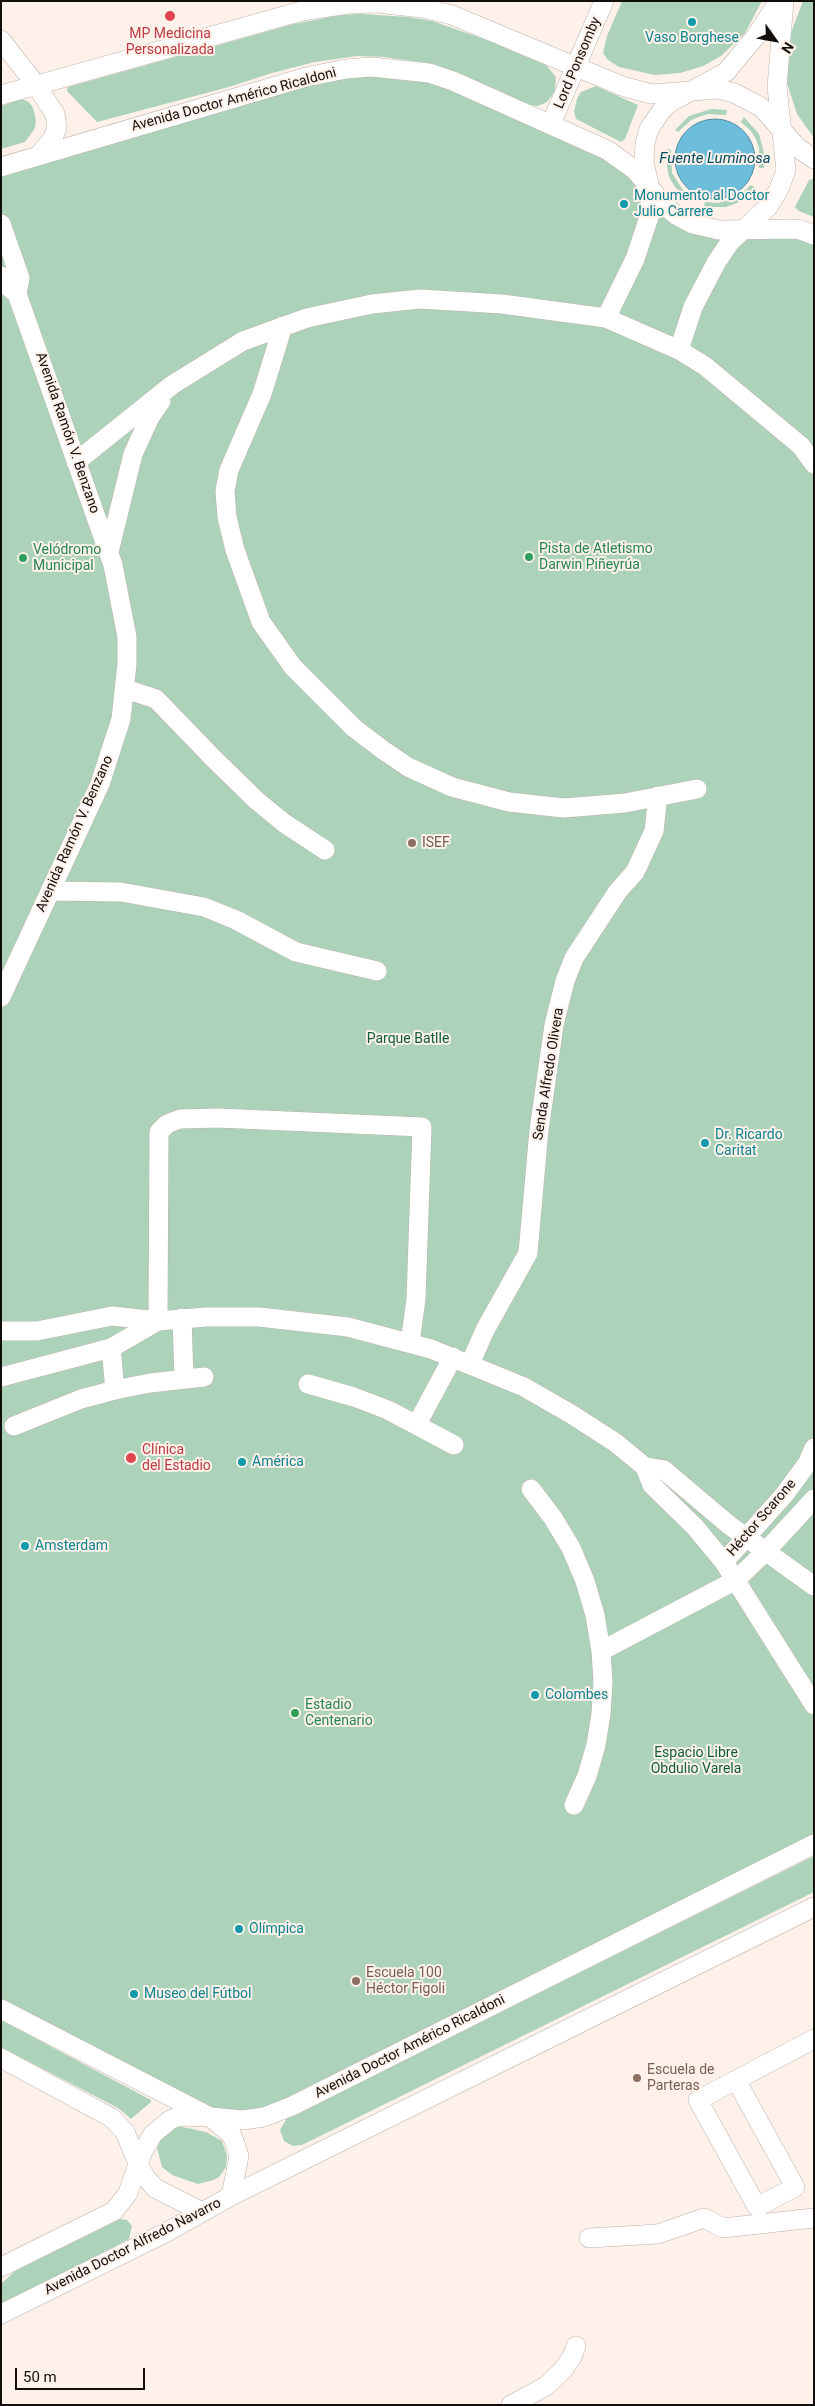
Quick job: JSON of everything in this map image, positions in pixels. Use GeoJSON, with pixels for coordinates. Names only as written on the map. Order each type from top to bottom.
{"type":"FeatureCollection","features":[{"type":"Feature","properties":{"kind":"street","name":"Lord Ponsomby"},"geometry":{"type":"LineString","coordinates":[[551,124],[604,1]]}},
{"type":"Feature","properties":{"kind":"street"},"geometry":{"type":"LineString","coordinates":[[606,318],[635,260],[650,214],[650,189],[644,162],[645,143],[649,129],[662,110],[671,102],[726,72],[756,36],[779,1]]}},
{"type":"Feature","properties":{"kind":"street"},"geometry":{"type":"LineString","coordinates":[[679,350],[702,287],[725,249],[742,230],[768,207],[779,189],[786,170],[786,152],[781,130],[777,87],[784,1]]}},
{"type":"Feature","properties":{"kind":"street"},"geometry":{"type":"LineString","coordinates":[[1,95],[302,11],[348,4],[396,3],[452,15],[622,86],[651,94],[719,90],[734,93],[761,107],[798,148],[814,159]]}},
{"type":"Feature","properties":{"kind":"street"},"geometry":{"type":"LineString","coordinates":[[1,40],[36,85],[54,114],[57,128],[53,138],[39,155]]}},
{"type":"Feature","properties":{"kind":"street","name":"Avenida Doctor Américo Ricaldoni"},"geometry":{"type":"LineString","coordinates":[[1,167],[306,77],[346,69],[370,67],[437,76],[608,150],[622,158],[635,170],[650,189],[676,215],[693,224],[719,230],[798,229],[814,235]]}},
{"type":"Feature","properties":{"kind":"street","name":"Avenida Ramón V. Benzano"},"geometry":{"type":"LineString","coordinates":[[1,224],[20,278],[17,294],[109,552],[121,600],[127,637],[126,689],[121,719],[100,784],[1,996]]}},
{"type":"Feature","properties":{"kind":"street","name":"Avenida Ramón V. Benzano"},"geometry":{"type":"LineString","coordinates":[[1,276],[5,284],[17,294]]}},
{"type":"Feature","properties":{"kind":"street"},"geometry":{"type":"LineString","coordinates":[[76,462],[172,385],[243,341],[307,318],[358,307],[420,299],[493,303],[606,318],[679,350],[705,366],[801,446],[814,464]]}},
{"type":"Feature","properties":{"kind":"street"},"geometry":{"type":"LineString","coordinates":[[283,326],[262,394],[229,470],[225,491],[227,517],[235,550],[261,622],[293,667],[354,728],[383,750],[408,767],[452,787],[510,802],[564,808],[625,803],[698,789]]}},
{"type":"Feature","properties":{"kind":"street"},"geometry":{"type":"LineString","coordinates":[[109,552],[133,454],[150,418],[172,385]]}},
{"type":"Feature","properties":{"kind":"street"},"geometry":{"type":"LineString","coordinates":[[126,689],[156,699],[256,800],[284,823],[325,850]]}},
{"type":"Feature","properties":{"kind":"street","name":"Senda Alfredo Olivera"},"geometry":{"type":"LineString","coordinates":[[417,1424],[485,1330],[528,1253],[539,1130],[554,1025],[564,981],[574,958],[618,891],[635,872],[654,831],[658,796]]}},
{"type":"Feature","properties":{"kind":"street"},"geometry":{"type":"LineString","coordinates":[[51,891],[122,892],[204,907],[236,920],[296,952],[377,971]]}},
{"type":"Feature","properties":{"kind":"street"},"geometry":{"type":"LineString","coordinates":[[158,1321],[159,1132],[167,1124],[180,1119],[218,1118],[422,1127],[416,1298],[410,1343]]}},
{"type":"Feature","properties":{"kind":"street"},"geometry":{"type":"LineString","coordinates":[[1,1331],[37,1331],[112,1316],[158,1321],[182,1318],[259,1317],[317,1322],[357,1329],[410,1343],[462,1360],[524,1387],[616,1443],[645,1467],[652,1485],[694,1527],[724,1562],[814,1705]]}},
{"type":"Feature","properties":{"kind":"street"},"geometry":{"type":"LineString","coordinates":[[182,1318],[184,1378]]}},
{"type":"Feature","properties":{"kind":"street"},"geometry":{"type":"LineString","coordinates":[[1,1377],[111,1348],[158,1321]]}},
{"type":"Feature","properties":{"kind":"street"},"geometry":{"type":"LineString","coordinates":[[111,1348],[115,1390]]}},
{"type":"Feature","properties":{"kind":"street"},"geometry":{"type":"LineString","coordinates":[[14,1426],[72,1402],[115,1390],[184,1378],[204,1377]]}},
{"type":"Feature","properties":{"kind":"street"},"geometry":{"type":"LineString","coordinates":[[308,1384],[354,1397],[417,1424],[454,1444]]}},
{"type":"Feature","properties":{"kind":"street","name":"Héctor Scarone"},"geometry":{"type":"LineString","coordinates":[[724,1562],[797,1478],[807,1464],[814,1448]]}},
{"type":"Feature","properties":{"kind":"street"},"geometry":{"type":"LineString","coordinates":[[645,1467],[664,1470],[746,1537],[814,1586]]}},
{"type":"Feature","properties":{"kind":"street"},"geometry":{"type":"LineString","coordinates":[[531,1489],[553,1518],[571,1548],[595,1615],[601,1651],[603,1682],[597,1738],[587,1776],[574,1805]]}},
{"type":"Feature","properties":{"kind":"street","name":"Héctor Scarone"},"geometry":{"type":"LineString","coordinates":[[601,1651],[736,1580],[814,1500]]}},
{"type":"Feature","properties":{"kind":"street","name":"Avenida Doctor Américo Ricaldoni"},"geometry":{"type":"LineString","coordinates":[[1,2009],[210,2117],[242,2120],[264,2117],[292,2106],[814,1844]]}},
{"type":"Feature","properties":{"kind":"street"},"geometry":{"type":"LineString","coordinates":[[231,2196],[814,1907]]}},
{"type":"Feature","properties":{"kind":"street"},"geometry":{"type":"LineString","coordinates":[[736,2080],[795,2187],[757,2207],[698,2100],[736,2080],[814,2039]]}},
{"type":"Feature","properties":{"kind":"street"},"geometry":{"type":"LineString","coordinates":[[1,2058],[112,2118],[125,2132],[138,2164],[146,2178],[155,2188],[202,2212]]}},
{"type":"Feature","properties":{"kind":"street"},"geometry":{"type":"LineString","coordinates":[[1,2278],[8,2264],[94,2223],[114,2211],[128,2193],[142,2153],[154,2134],[170,2120],[180,2116],[210,2117]]}},
{"type":"Feature","properties":{"kind":"street","name":"Avenida Doctor Alfredo Navarro"},"geometry":{"type":"LineString","coordinates":[[1,2314],[165,2233],[231,2196],[238,2170],[238,2150],[232,2135],[226,2128],[210,2117]]}},
{"type":"Feature","properties":{"kind":"street"},"geometry":{"type":"LineString","coordinates":[[589,2238],[658,2234],[704,2218],[724,2228],[814,2218]]}},
{"type":"Feature","properties":{"kind":"street"},"geometry":{"type":"LineString","coordinates":[[511,2405],[546,2386],[563,2370],[576,2346]]}},
{"type":"Feature","properties":{"kind":"green space"},"geometry":{"type":"Polygon","coordinates":[[[622,1],[762,1],[745,33],[721,56],[703,66],[680,73],[654,75],[619,67],[608,60],[603,53],[607,36],[622,1]]]}},
{"type":"Feature","properties":{"kind":"green space"},"geometry":{"type":"Polygon","coordinates":[[[803,1],[814,1],[814,138],[797,114],[786,80],[788,41],[803,1]]]}},
{"type":"Feature","properties":{"kind":"green space"},"geometry":{"type":"Polygon","coordinates":[[[361,14],[408,17],[432,21],[487,40],[546,65],[556,77],[555,91],[547,102],[538,106],[530,105],[434,64],[384,57],[357,56],[315,62],[97,122],[67,91],[68,87],[294,24],[341,15],[361,14]]]}},
{"type":"Feature","properties":{"kind":"green space","name":"Parque Batlle"},"geometry":{"type":"Polygon","coordinates":[[[404,70],[607,150],[676,215],[814,235],[814,1844],[292,2106],[229,2120],[1,2009],[1,167],[306,77],[404,70]]]}},
{"type":"Feature","properties":{"kind":"green space"},"geometry":{"type":"Polygon","coordinates":[[[596,86],[638,105],[625,139],[621,142],[576,119],[574,111],[581,92],[596,86]]]}},
{"type":"Feature","properties":{"kind":"green space"},"geometry":{"type":"Polygon","coordinates":[[[22,99],[29,102],[33,108],[36,120],[35,128],[25,142],[1,149],[1,106],[22,99]]]}},
{"type":"Feature","properties":{"kind":"green space"},"geometry":{"type":"Polygon","coordinates":[[[711,109],[727,110],[726,115],[708,114],[690,121],[678,132],[675,130],[689,116],[711,109]]]}},
{"type":"Feature","properties":{"kind":"green space"},"geometry":{"type":"Polygon","coordinates":[[[744,117],[759,134],[765,157],[764,168],[759,168],[759,148],[751,131],[741,122],[744,117]]]}},
{"type":"Feature","properties":{"kind":"green space"},"geometry":{"type":"Polygon","coordinates":[[[667,149],[671,150],[672,173],[683,190],[690,196],[688,199],[675,187],[669,177],[667,149]]]}},
{"type":"Feature","properties":{"kind":"green space"},"geometry":{"type":"Polygon","coordinates":[[[814,178],[814,217],[799,211],[795,207],[809,180],[814,178]]]}},
{"type":"Feature","properties":{"kind":"green space"},"geometry":{"type":"Polygon","coordinates":[[[751,185],[755,188],[737,203],[726,207],[704,207],[705,202],[718,203],[736,198],[751,185]]]}},
{"type":"Feature","properties":{"kind":"green space"},"geometry":{"type":"Polygon","coordinates":[[[814,1856],[814,1892],[302,2145],[293,2146],[284,2141],[280,2130],[287,2118],[814,1856]]]}},
{"type":"Feature","properties":{"kind":"green space"},"geometry":{"type":"Polygon","coordinates":[[[1,2020],[151,2100],[151,2102],[131,2119],[118,2108],[1,2047],[1,2020]]]}},
{"type":"Feature","properties":{"kind":"green space"},"geometry":{"type":"Polygon","coordinates":[[[178,2126],[206,2132],[222,2141],[227,2156],[226,2167],[220,2176],[214,2180],[198,2184],[172,2175],[162,2167],[157,2148],[161,2139],[178,2126]]]}},
{"type":"Feature","properties":{"kind":"green space"},"geometry":{"type":"Polygon","coordinates":[[[120,2219],[127,2220],[132,2226],[129,2239],[1,2304],[1,2284],[16,2270],[120,2219]]]}},
{"type":"Feature","properties":{"kind":"water","name":"Fuente Luminosa"},"geometry":{"type":"Polygon","coordinates":[[[715,119],[730,122],[743,131],[752,144],[755,159],[752,174],[743,187],[730,196],[715,199],[700,196],[687,187],[678,174],[675,159],[678,144],[687,131],[700,122],[715,119]]]}},
{"type":"Feature","properties":{"kind":"place","name":"MP Medicina Personalizada"},"geometry":{"type":"Point","coordinates":[170,16]}},
{"type":"Feature","properties":{"kind":"place","name":"Vaso Borghese"},"geometry":{"type":"Point","coordinates":[692,22]}},
{"type":"Feature","properties":{"kind":"place","name":"Monumento al Doctor Julio Carrere"},"geometry":{"type":"Point","coordinates":[624,204]}},
{"type":"Feature","properties":{"kind":"place","name":"Pista de Atletismo Darwin Piñeyrúa"},"geometry":{"type":"Point","coordinates":[529,557]}},
{"type":"Feature","properties":{"kind":"place","name":"Velódromo Municipal"},"geometry":{"type":"Point","coordinates":[23,558]}},
{"type":"Feature","properties":{"kind":"place","name":"ISEF"},"geometry":{"type":"Point","coordinates":[412,843]}},
{"type":"Feature","properties":{"kind":"place","name":"Dr. Ricardo Caritat"},"geometry":{"type":"Point","coordinates":[705,1143]}},
{"type":"Feature","properties":{"kind":"place","name":"Clínica del Estadio"},"geometry":{"type":"Point","coordinates":[131,1458]}},
{"type":"Feature","properties":{"kind":"place","name":"América"},"geometry":{"type":"Point","coordinates":[242,1462]}},
{"type":"Feature","properties":{"kind":"place","name":"Amsterdam"},"geometry":{"type":"Point","coordinates":[25,1546]}},
{"type":"Feature","properties":{"kind":"place","name":"Colombes"},"geometry":{"type":"Point","coordinates":[535,1695]}},
{"type":"Feature","properties":{"kind":"place","name":"Estadio Centenario"},"geometry":{"type":"Point","coordinates":[295,1713]}},
{"type":"Feature","properties":{"kind":"place","name":"Olímpica"},"geometry":{"type":"Point","coordinates":[239,1929]}},
{"type":"Feature","properties":{"kind":"place","name":"Escuela 100 Héctor Figoli"},"geometry":{"type":"Point","coordinates":[356,1981]}},
{"type":"Feature","properties":{"kind":"place","name":"Museo del Fútbol"},"geometry":{"type":"Point","coordinates":[134,1994]}},
{"type":"Feature","properties":{"kind":"place","name":"Escuela de Parteras"},"geometry":{"type":"Point","coordinates":[637,2078]}},
{"type":"Feature","properties":{"kind":"park label","name":"Espacio Libre Obdulio Varela"},"geometry":{"type":"Point","coordinates":[696,1762]}}]}
